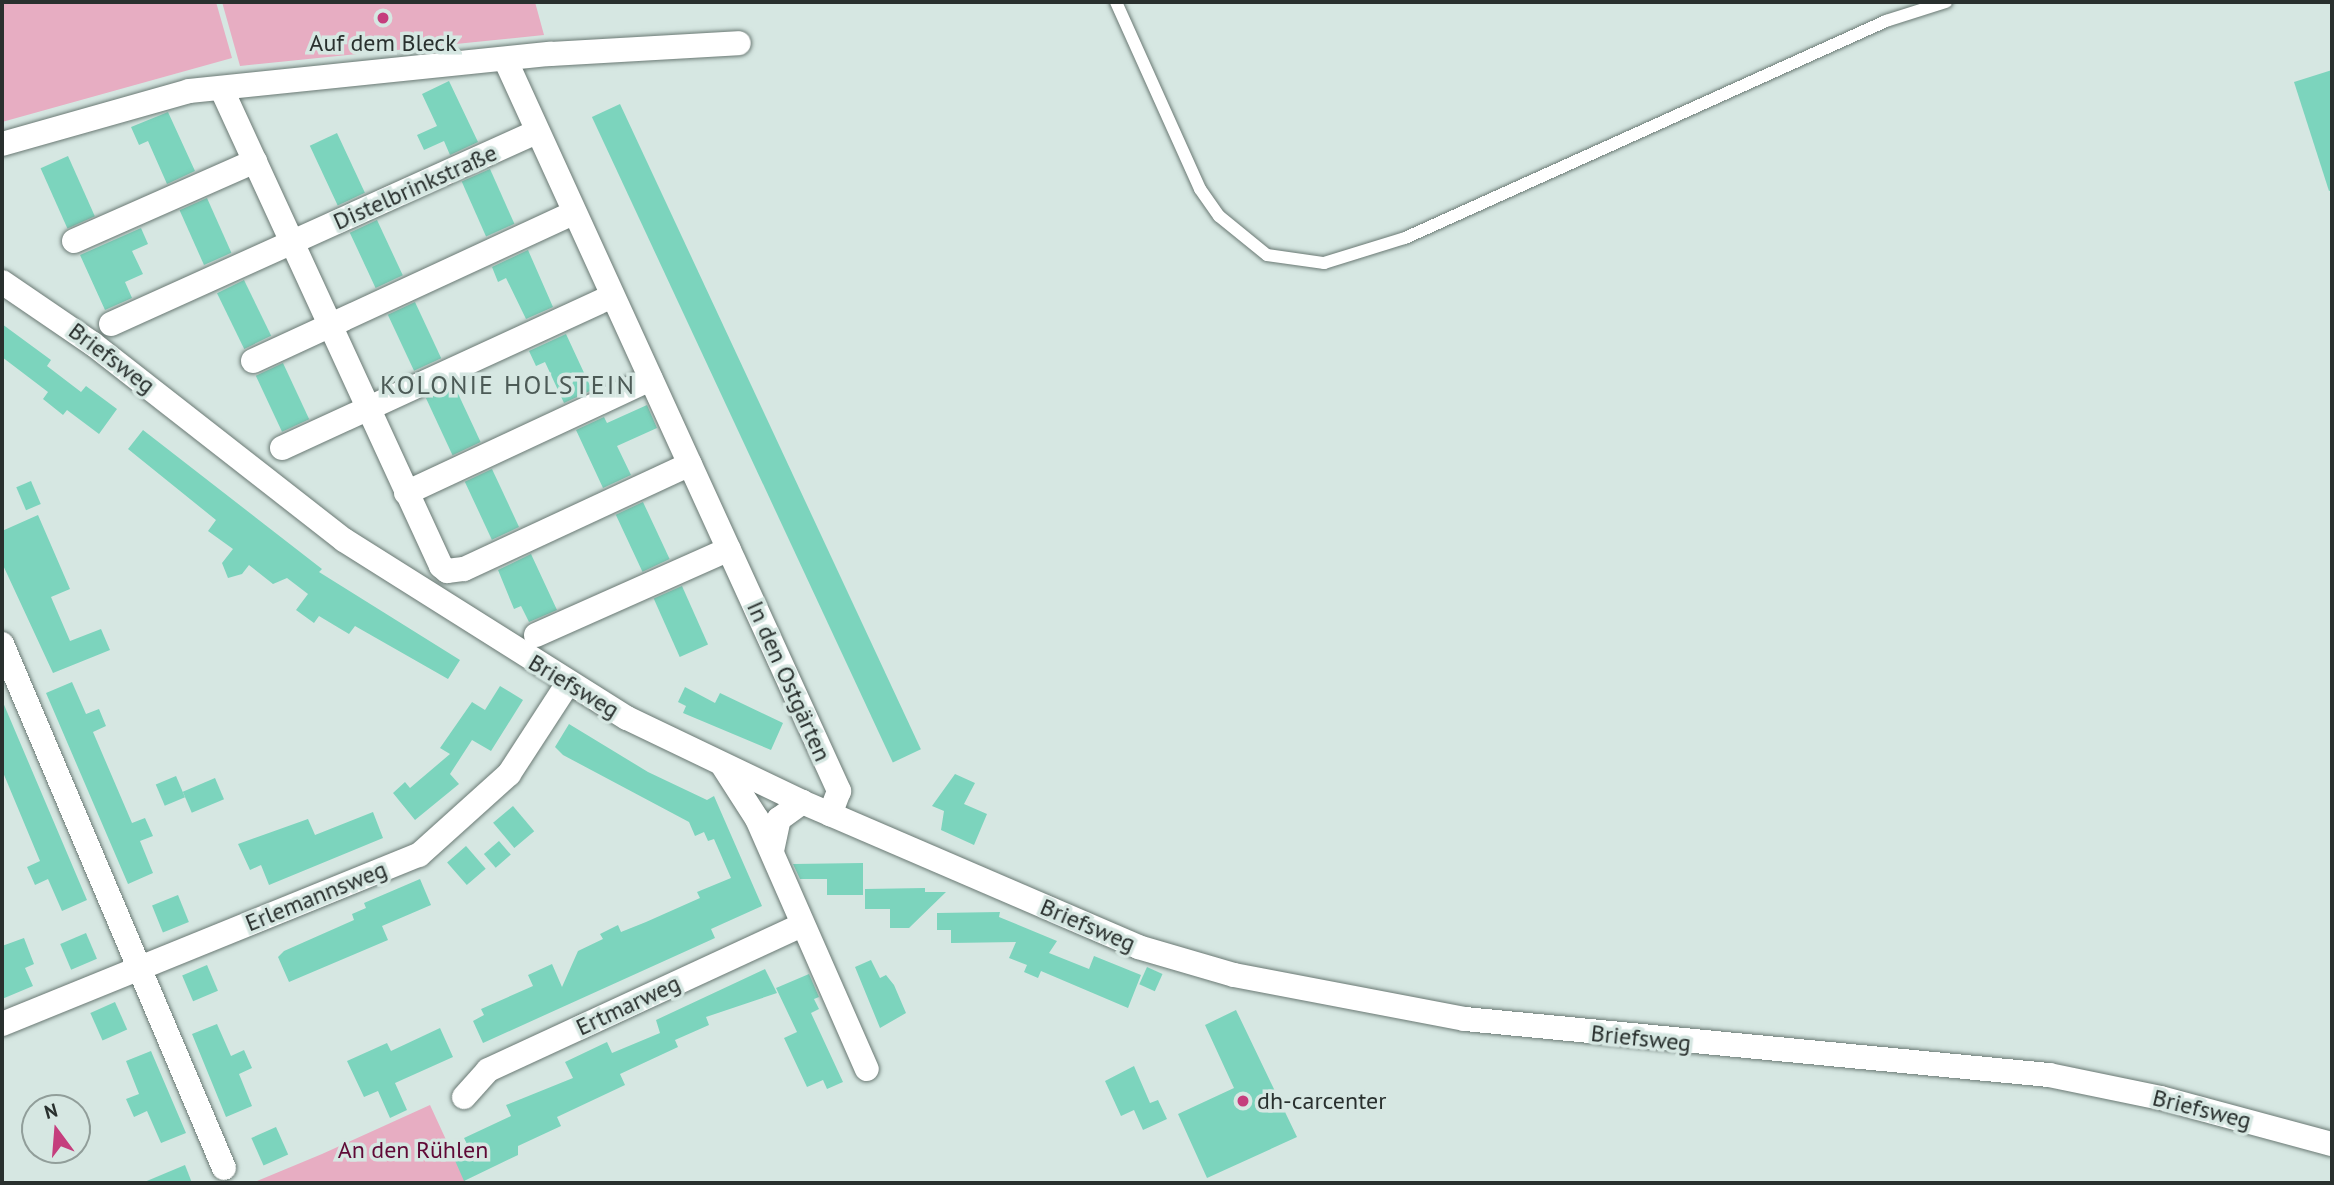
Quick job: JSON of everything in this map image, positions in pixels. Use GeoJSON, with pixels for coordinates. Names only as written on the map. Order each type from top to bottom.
{"type":"FeatureCollection","features":[{"type":"Feature","properties":{"kind":"street"},"geometry":{"type":"LineString","coordinates":[[2,144],[153,99],[505,59],[739,43]]}},
{"type":"Feature","properties":{"kind":"street","name":"In den Ostgärten"},"geometry":{"type":"LineString","coordinates":[[505,59],[536,132],[839,791],[830,814]]}},
{"type":"Feature","properties":{"kind":"street"},"geometry":{"type":"LineString","coordinates":[[222,90],[435,556],[447,571],[464,569],[690,464]]}},
{"type":"Feature","properties":{"kind":"street","name":"Distelbrinkstraße"},"geometry":{"type":"LineString","coordinates":[[111,324],[536,132]]}},
{"type":"Feature","properties":{"kind":"street"},"geometry":{"type":"LineString","coordinates":[[75,241],[255,161]]}},
{"type":"Feature","properties":{"kind":"street"},"geometry":{"type":"LineString","coordinates":[[254,361],[573,213]]}},
{"type":"Feature","properties":{"kind":"street","name":"Briefsweg"},"geometry":{"type":"LineString","coordinates":[[2,282],[57,316],[344,540],[627,718],[802,802],[1138,947],[1234,975],[1406,1009],[1525,1026],[2049,1074],[2161,1098],[2332,1144]]}},
{"type":"Feature","properties":{"kind":"street"},"geometry":{"type":"LineString","coordinates":[[282,448],[612,296]]}},
{"type":"Feature","properties":{"kind":"street"},"geometry":{"type":"LineString","coordinates":[[406,494],[651,379]]}},
{"type":"Feature","properties":{"kind":"street"},"geometry":{"type":"LineString","coordinates":[[536,635],[729,549]]}},
{"type":"Feature","properties":{"kind":"street"},"geometry":{"type":"LineString","coordinates":[[2,643],[224,1168]]}},
{"type":"Feature","properties":{"kind":"street","name":"Erlemannsweg"},"geometry":{"type":"LineString","coordinates":[[2,1024],[419,855],[509,774],[568,683]]}},
{"type":"Feature","properties":{"kind":"street"},"geometry":{"type":"LineString","coordinates":[[721,762],[739,788],[772,851],[867,1069]]}},
{"type":"Feature","properties":{"kind":"street"},"geometry":{"type":"LineString","coordinates":[[772,851],[779,819],[802,802]]}},
{"type":"Feature","properties":{"kind":"street","name":"Ertmarweg"},"geometry":{"type":"LineString","coordinates":[[464,1097],[488,1070],[802,925]]}},
{"type":"Feature","properties":{"kind":"lane"},"geometry":{"type":"LineString","coordinates":[[1116,2],[1200,190],[1219,216],[1267,255],[1324,263],[1405,239],[1886,21],[1946,2]]}},
{"type":"Feature","properties":{"kind":"green space"},"geometry":{"type":"Polygon","coordinates":[[[2,2],[216,2],[232,58],[2,122],[2,2]]]}},
{"type":"Feature","properties":{"kind":"green space","name":"Auf dem Bleck"},"geometry":{"type":"Polygon","coordinates":[[[222,2],[535,2],[544,35],[240,66],[222,2]]]}},
{"type":"Feature","properties":{"kind":"green space","name":"An den Rühlen"},"geometry":{"type":"Polygon","coordinates":[[[430,1105],[466,1183],[252,1183],[322,1154],[430,1105]]]}},
{"type":"Feature","properties":{"kind":"building"},"geometry":{"type":"Polygon","coordinates":[[[2332,70],[2332,190],[2329,191],[2294,82],[2332,70]]]}},
{"type":"Feature","properties":{"kind":"building"},"geometry":{"type":"Polygon","coordinates":[[[449,81],[478,142],[450,155],[444,141],[424,150],[417,135],[437,126],[422,94],[449,81]]]}},
{"type":"Feature","properties":{"kind":"building"},"geometry":{"type":"Polygon","coordinates":[[[620,104],[921,749],[893,762],[592,117],[620,104]]]}},
{"type":"Feature","properties":{"kind":"building"},"geometry":{"type":"Polygon","coordinates":[[[168,112],[195,171],[167,184],[148,141],[139,145],[131,127],[168,112]]]}},
{"type":"Feature","properties":{"kind":"building"},"geometry":{"type":"Polygon","coordinates":[[[337,133],[365,193],[338,205],[310,146],[337,133]]]}},
{"type":"Feature","properties":{"kind":"building"},"geometry":{"type":"Polygon","coordinates":[[[68,156],[95,216],[67,228],[41,168],[68,156]]]}},
{"type":"Feature","properties":{"kind":"building"},"geometry":{"type":"Polygon","coordinates":[[[490,169],[514,224],[486,236],[462,182],[490,169]]]}},
{"type":"Feature","properties":{"kind":"building"},"geometry":{"type":"Polygon","coordinates":[[[207,198],[231,253],[204,265],[180,210],[207,198]]]}},
{"type":"Feature","properties":{"kind":"building"},"geometry":{"type":"Polygon","coordinates":[[[377,220],[403,275],[376,288],[350,233],[377,220]]]}},
{"type":"Feature","properties":{"kind":"building"},"geometry":{"type":"Polygon","coordinates":[[[141,228],[148,244],[132,251],[143,274],[125,282],[132,298],[105,310],[80,255],[141,228]]]}},
{"type":"Feature","properties":{"kind":"building"},"geometry":{"type":"Polygon","coordinates":[[[528,250],[553,307],[526,319],[506,278],[498,282],[492,267],[528,250]]]}},
{"type":"Feature","properties":{"kind":"building"},"geometry":{"type":"Polygon","coordinates":[[[244,280],[271,336],[244,349],[217,293],[244,280]]]}},
{"type":"Feature","properties":{"kind":"building"},"geometry":{"type":"Polygon","coordinates":[[[415,302],[441,358],[414,371],[388,315],[415,302]]]}},
{"type":"Feature","properties":{"kind":"building"},"geometry":{"type":"Polygon","coordinates":[[[2,324],[51,360],[47,366],[81,392],[86,386],[117,409],[99,434],[67,410],[63,415],[43,399],[48,392],[2,357],[2,324]]]}},
{"type":"Feature","properties":{"kind":"building"},"geometry":{"type":"Polygon","coordinates":[[[566,334],[592,390],[564,403],[545,362],[536,366],[529,351],[566,334]]]}},
{"type":"Feature","properties":{"kind":"building"},"geometry":{"type":"Polygon","coordinates":[[[283,363],[309,419],[282,432],[256,376],[283,363]]]}},
{"type":"Feature","properties":{"kind":"building"},"geometry":{"type":"Polygon","coordinates":[[[454,385],[481,442],[453,455],[426,398],[454,385]]]}},
{"type":"Feature","properties":{"kind":"building"},"geometry":{"type":"Polygon","coordinates":[[[647,405],[657,428],[617,446],[631,475],[603,488],[576,430],[604,417],[607,423],[647,405]]]}},
{"type":"Feature","properties":{"kind":"building"},"geometry":{"type":"Polygon","coordinates":[[[143,430],[322,569],[319,572],[460,660],[448,679],[355,626],[349,634],[319,616],[314,623],[296,610],[308,594],[287,578],[273,584],[249,565],[242,574],[228,578],[222,563],[233,549],[208,531],[216,520],[128,449],[143,430]]]}},
{"type":"Feature","properties":{"kind":"building"},"geometry":{"type":"Polygon","coordinates":[[[492,469],[519,527],[492,540],[465,482],[492,469]]]}},
{"type":"Feature","properties":{"kind":"building"},"geometry":{"type":"Polygon","coordinates":[[[31,481],[41,504],[26,510],[16,487],[31,481]]]}},
{"type":"Feature","properties":{"kind":"building"},"geometry":{"type":"Polygon","coordinates":[[[643,502],[670,559],[642,572],[616,515],[643,502]]]}},
{"type":"Feature","properties":{"kind":"building"},"geometry":{"type":"Polygon","coordinates":[[[38,515],[70,589],[51,597],[70,641],[101,629],[110,650],[53,673],[2,563],[2,531],[38,515]]]}},
{"type":"Feature","properties":{"kind":"building"},"geometry":{"type":"Polygon","coordinates":[[[531,554],[557,610],[529,622],[521,606],[514,609],[498,570],[531,554]]]}},
{"type":"Feature","properties":{"kind":"building"},"geometry":{"type":"Polygon","coordinates":[[[682,586],[708,644],[680,657],[654,599],[682,586]]]}},
{"type":"Feature","properties":{"kind":"building"},"geometry":{"type":"Polygon","coordinates":[[[72,682],[86,714],[99,709],[106,726],[93,732],[132,823],[145,818],[153,836],[140,841],[153,873],[128,884],[46,693],[72,682]]]}},
{"type":"Feature","properties":{"kind":"building"},"geometry":{"type":"Polygon","coordinates":[[[500,686],[523,700],[491,751],[472,740],[450,774],[459,784],[415,820],[393,793],[405,782],[410,788],[450,754],[440,748],[472,702],[485,710],[500,686]]]}},
{"type":"Feature","properties":{"kind":"building"},"geometry":{"type":"Polygon","coordinates":[[[685,687],[715,703],[720,693],[783,723],[771,750],[683,713],[686,706],[678,702],[685,687]]]}},
{"type":"Feature","properties":{"kind":"building"},"geometry":{"type":"Polygon","coordinates":[[[2,700],[87,900],[62,911],[48,879],[35,885],[27,867],[40,861],[2,770],[2,700]]]}},
{"type":"Feature","properties":{"kind":"building"},"geometry":{"type":"Polygon","coordinates":[[[569,724],[648,772],[707,800],[714,796],[762,906],[711,929],[715,938],[483,1043],[473,1021],[484,1015],[481,1009],[533,986],[528,975],[552,964],[562,987],[578,951],[603,939],[600,934],[618,925],[621,932],[646,922],[700,898],[697,892],[731,878],[714,839],[708,841],[704,832],[695,836],[689,822],[563,755],[555,747],[569,724]]]}},
{"type":"Feature","properties":{"kind":"building"},"geometry":{"type":"Polygon","coordinates":[[[955,774],[975,783],[964,804],[987,814],[974,845],[941,830],[944,811],[932,806],[955,774]]]}},
{"type":"Feature","properties":{"kind":"building"},"geometry":{"type":"Polygon","coordinates":[[[176,776],[185,797],[165,806],[156,785],[176,776]]]}},
{"type":"Feature","properties":{"kind":"building"},"geometry":{"type":"Polygon","coordinates":[[[215,778],[224,799],[192,813],[183,792],[215,778]]]}},
{"type":"Feature","properties":{"kind":"building"},"geometry":{"type":"Polygon","coordinates":[[[513,806],[534,831],[514,848],[493,823],[513,806]]]}},
{"type":"Feature","properties":{"kind":"building"},"geometry":{"type":"Polygon","coordinates":[[[373,812],[383,838],[269,885],[261,865],[250,870],[238,844],[308,819],[315,835],[373,812]]]}},
{"type":"Feature","properties":{"kind":"building"},"geometry":{"type":"Polygon","coordinates":[[[499,841],[511,855],[496,868],[484,854],[499,841]]]}},
{"type":"Feature","properties":{"kind":"building"},"geometry":{"type":"Polygon","coordinates":[[[466,846],[486,869],[467,885],[447,862],[466,846]]]}},
{"type":"Feature","properties":{"kind":"building"},"geometry":{"type":"Polygon","coordinates":[[[863,863],[863,895],[827,895],[827,879],[800,879],[793,864],[863,863]]]}},
{"type":"Feature","properties":{"kind":"building"},"geometry":{"type":"Polygon","coordinates":[[[420,879],[431,905],[382,926],[388,940],[289,982],[278,957],[284,951],[354,920],[352,914],[366,908],[364,903],[420,879]]]}},
{"type":"Feature","properties":{"kind":"building"},"geometry":{"type":"Polygon","coordinates":[[[925,888],[925,892],[946,892],[909,928],[890,928],[890,909],[865,909],[865,889],[925,888]]]}},
{"type":"Feature","properties":{"kind":"building"},"geometry":{"type":"Polygon","coordinates":[[[178,895],[189,922],[163,932],[152,905],[178,895]]]}},
{"type":"Feature","properties":{"kind":"building"},"geometry":{"type":"Polygon","coordinates":[[[1000,912],[999,917],[1057,941],[1049,953],[1089,969],[1094,956],[1141,975],[1128,1008],[1041,971],[1038,978],[1024,972],[1027,965],[1009,958],[1016,942],[951,943],[951,930],[937,930],[937,913],[1000,912]]]}},
{"type":"Feature","properties":{"kind":"building"},"geometry":{"type":"Polygon","coordinates":[[[86,933],[97,959],[71,970],[60,944],[86,933]]]}},
{"type":"Feature","properties":{"kind":"building"},"geometry":{"type":"Polygon","coordinates":[[[24,938],[34,964],[25,968],[33,986],[2,999],[2,946],[24,938]]]}},
{"type":"Feature","properties":{"kind":"building"},"geometry":{"type":"Polygon","coordinates":[[[871,960],[880,978],[886,975],[894,985],[906,1013],[880,1028],[855,967],[871,960]]]}},
{"type":"Feature","properties":{"kind":"building"},"geometry":{"type":"Polygon","coordinates":[[[207,965],[218,991],[193,1001],[182,976],[207,965]]]}},
{"type":"Feature","properties":{"kind":"building"},"geometry":{"type":"Polygon","coordinates":[[[1147,967],[1163,974],[1155,991],[1139,984],[1147,967]]]}},
{"type":"Feature","properties":{"kind":"building"},"geometry":{"type":"Polygon","coordinates":[[[765,969],[777,993],[706,1017],[709,1025],[675,1040],[678,1047],[620,1074],[625,1085],[557,1117],[561,1126],[518,1146],[518,1155],[464,1181],[453,1156],[469,1148],[464,1138],[511,1116],[506,1105],[573,1078],[565,1062],[607,1042],[612,1053],[660,1033],[656,1020],[765,969]]]}},
{"type":"Feature","properties":{"kind":"building"},"geometry":{"type":"Polygon","coordinates":[[[809,974],[819,997],[814,999],[819,1009],[811,1013],[843,1082],[827,1089],[823,1080],[807,1087],[784,1038],[797,1032],[776,988],[809,974]]]}},
{"type":"Feature","properties":{"kind":"building"},"geometry":{"type":"Polygon","coordinates":[[[115,1002],[127,1029],[103,1040],[90,1013],[115,1002]]]}},
{"type":"Feature","properties":{"kind":"building","name":"dh-carcenter"},"geometry":{"type":"Polygon","coordinates":[[[1236,1010],[1297,1137],[1207,1178],[1178,1114],[1234,1088],[1205,1025],[1236,1010]]]}},
{"type":"Feature","properties":{"kind":"building"},"geometry":{"type":"Polygon","coordinates":[[[217,1024],[231,1056],[244,1050],[252,1068],[239,1074],[252,1106],[226,1117],[192,1034],[217,1024]]]}},
{"type":"Feature","properties":{"kind":"building"},"geometry":{"type":"Polygon","coordinates":[[[440,1028],[453,1057],[395,1083],[407,1110],[390,1118],[378,1091],[364,1097],[347,1061],[387,1043],[391,1051],[440,1028]]]}},
{"type":"Feature","properties":{"kind":"building"},"geometry":{"type":"Polygon","coordinates":[[[151,1051],[186,1133],[161,1143],[147,1111],[134,1117],[126,1099],[139,1094],[126,1061],[151,1051]]]}},
{"type":"Feature","properties":{"kind":"building"},"geometry":{"type":"Polygon","coordinates":[[[1134,1066],[1150,1103],[1158,1100],[1167,1119],[1143,1130],[1134,1110],[1121,1116],[1105,1081],[1134,1066]]]}},
{"type":"Feature","properties":{"kind":"building"},"geometry":{"type":"Polygon","coordinates":[[[276,1127],[288,1154],[264,1165],[251,1138],[276,1127]]]}},
{"type":"Feature","properties":{"kind":"building"},"geometry":{"type":"Polygon","coordinates":[[[185,1165],[192,1183],[142,1183],[185,1165]]]}},
{"type":"Feature","properties":{"kind":"place","name":"Auf dem Bleck"},"geometry":{"type":"Point","coordinates":[383,18]}},
{"type":"Feature","properties":{"kind":"place","name":"dh-carcenter"},"geometry":{"type":"Point","coordinates":[1243,1101]}},
{"type":"Feature","properties":{"kind":"district","name":"KOLONIE HOLSTEIN"},"geometry":{"type":"Point","coordinates":[508,385]}}]}
